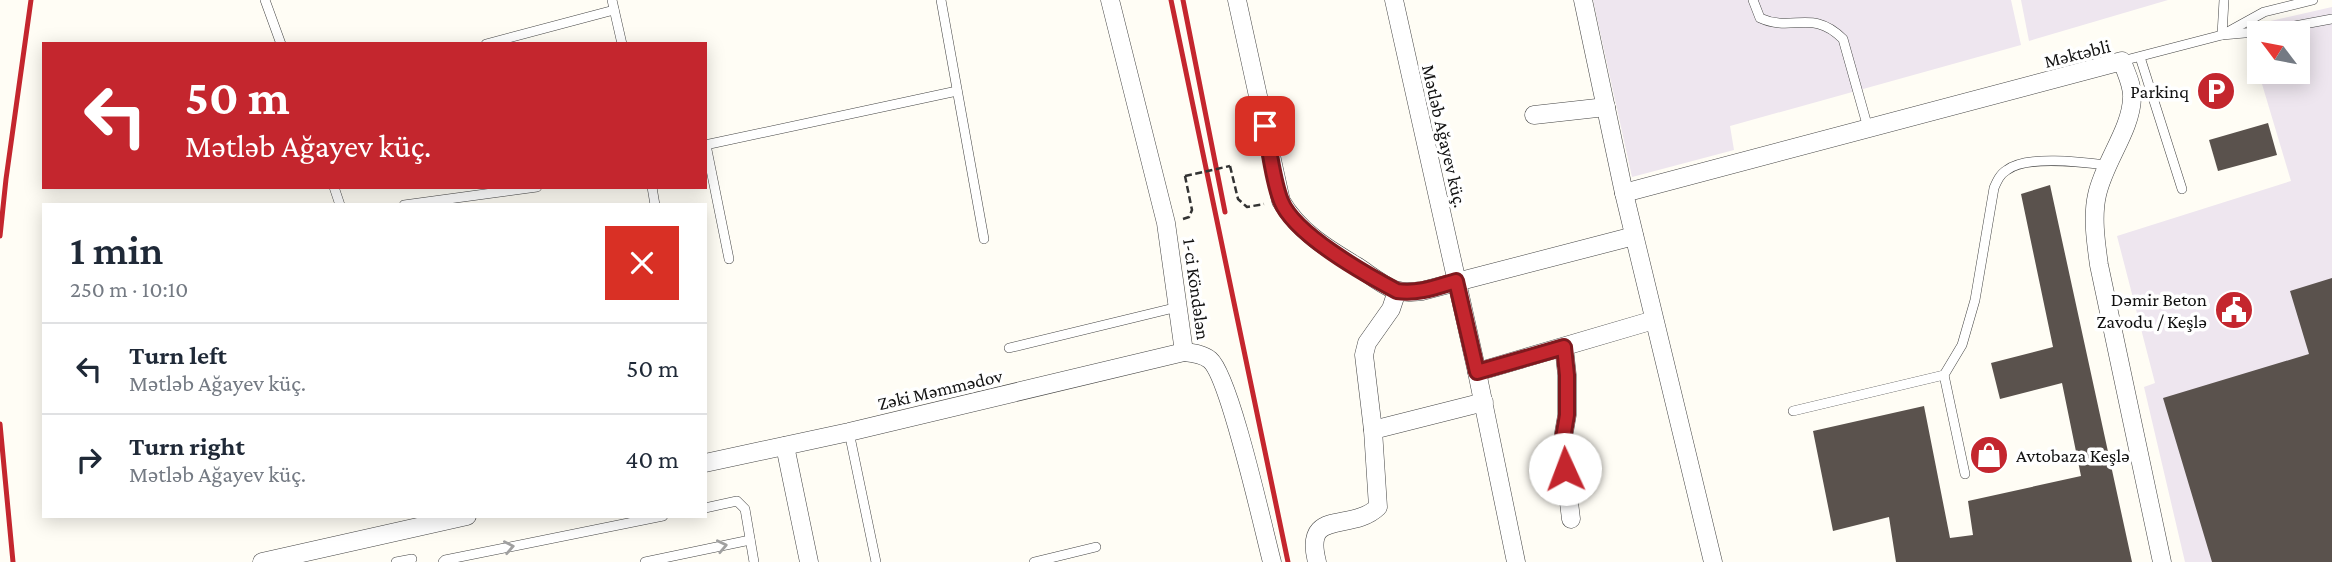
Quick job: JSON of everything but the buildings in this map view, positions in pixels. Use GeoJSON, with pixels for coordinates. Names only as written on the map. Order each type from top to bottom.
{"type":"FeatureCollection","features":[{"type":"Feature","properties":{"kind":"street","name":"1-ci Köndələn"},"geometry":{"type":"LineString","coordinates":[[1111,0],[1166,223],[1184,352],[1198,354],[1210,360],[1218,370],[1226,389],[1272,562]]}},
{"type":"Feature","properties":{"kind":"street"},"geometry":{"type":"LineString","coordinates":[[1237,0],[1281,201],[1298,225],[1318,242],[1397,291],[1422,291],[1634,236]]}},
{"type":"Feature","properties":{"kind":"street","name":"Mətləb Ağayev küç."},"geometry":{"type":"LineString","coordinates":[[1394,0],[1484,402],[1516,562]]}},
{"type":"Feature","properties":{"kind":"street"},"geometry":{"type":"LineString","coordinates":[[1583,0],[1634,236],[1713,562]]}},
{"type":"Feature","properties":{"kind":"street","name":"Məktəbli"},"geometry":{"type":"LineString","coordinates":[[1624,192],[2131,59],[2133,97],[2129,116],[2106,164],[2096,197],[2095,237],[2162,562]]}},
{"type":"Feature","properties":{"kind":"street"},"geometry":{"type":"LineString","coordinates":[[1534,115],[1606,107]]}},
{"type":"Feature","properties":{"kind":"street"},"geometry":{"type":"LineString","coordinates":[[1317,562],[1312,546],[1314,536],[1320,528],[1371,514],[1378,507],[1364,355],[1367,343],[1391,309],[1397,291]]}},
{"type":"Feature","properties":{"kind":"street"},"geometry":{"type":"LineString","coordinates":[[1477,372],[1654,320]]}},
{"type":"Feature","properties":{"kind":"street"},"geometry":{"type":"LineString","coordinates":[[1564,347],[1567,415],[1562,444],[1571,519]]}},
{"type":"Feature","properties":{"kind":"street","name":"Zəki Məmmədov"},"geometry":{"type":"LineString","coordinates":[[707,463],[849,432],[1184,352]]}},
{"type":"Feature","properties":{"kind":"street"},"geometry":{"type":"LineString","coordinates":[[1373,430],[1484,402]]}},
{"type":"Feature","properties":{"kind":"street"},"geometry":{"type":"LineString","coordinates":[[785,446],[809,562]]}},
{"type":"Feature","properties":{"kind":"street"},"geometry":{"type":"LineString","coordinates":[[262,562],[458,518]]}},
{"type":"Feature","properties":{"kind":"lane"},"geometry":{"type":"LineString","coordinates":[[265,0],[280,42]]}},
{"type":"Feature","properties":{"kind":"lane"},"geometry":{"type":"LineString","coordinates":[[940,0],[985,239]]}},
{"type":"Feature","properties":{"kind":"lane"},"geometry":{"type":"LineString","coordinates":[[1753,0],[1760,18],[1772,23],[1817,22],[1833,29],[1843,39],[1868,128]]}},
{"type":"Feature","properties":{"kind":"lane"},"geometry":{"type":"LineString","coordinates":[[2222,35],[2224,0]]}},
{"type":"Feature","properties":{"kind":"lane"},"geometry":{"type":"LineString","coordinates":[[2222,35],[2264,12],[2313,0]]}},
{"type":"Feature","properties":{"kind":"lane"},"geometry":{"type":"LineString","coordinates":[[493,42],[613,5],[622,42]]}},
{"type":"Feature","properties":{"kind":"lane"},"geometry":{"type":"LineString","coordinates":[[2182,189],[2131,59],[2222,35],[2267,31],[2332,19]]}},
{"type":"Feature","properties":{"kind":"lane"},"geometry":{"type":"LineString","coordinates":[[707,145],[957,91]]}},
{"type":"Feature","properties":{"kind":"lane"},"geometry":{"type":"LineString","coordinates":[[707,150],[729,259]]}},
{"type":"Feature","properties":{"kind":"lane"},"geometry":{"type":"LineString","coordinates":[[1965,474],[1944,375],[1962,345],[1975,300],[1994,188],[2009,167],[2048,160],[2106,164]]}},
{"type":"Feature","properties":{"kind":"lane"},"geometry":{"type":"LineString","coordinates":[[419,203],[522,189]]}},
{"type":"Feature","properties":{"kind":"lane"},"geometry":{"type":"LineString","coordinates":[[1009,348],[1178,307]]}},
{"type":"Feature","properties":{"kind":"lane"},"geometry":{"type":"LineString","coordinates":[[1793,411],[1944,375]]}},
{"type":"Feature","properties":{"kind":"lane"},"geometry":{"type":"LineString","coordinates":[[849,432],[876,562]]}},
{"type":"Feature","properties":{"kind":"lane"},"geometry":{"type":"LineString","coordinates":[[707,508],[737,501],[745,509],[754,562]]}},
{"type":"Feature","properties":{"kind":"lane"},"geometry":{"type":"LineString","coordinates":[[443,562],[653,518]]}},
{"type":"Feature","properties":{"kind":"lane"},"geometry":{"type":"LineString","coordinates":[[645,562],[750,540]]}},
{"type":"Feature","properties":{"kind":"lane"},"geometry":{"type":"LineString","coordinates":[[1034,562],[1096,547]]}},
{"type":"Feature","properties":{"kind":"lane"},"geometry":{"type":"LineString","coordinates":[[397,562],[412,559]]}},
{"type":"Feature","properties":{"kind":"path"},"geometry":{"type":"LineString","coordinates":[[1192,210],[1185,176],[1230,166],[1238,199],[1247,207],[1281,201]]}},
{"type":"Feature","properties":{"kind":"shaded area"},"geometry":{"type":"Polygon","coordinates":[[[1593,0],[2011,0],[2021,45],[1730,126],[1734,150],[1632,177],[1593,0]]]}},
{"type":"Feature","properties":{"kind":"shaded area"},"geometry":{"type":"Polygon","coordinates":[[[2021,0],[2168,0],[2029,41],[2021,0]]]}},
{"type":"Feature","properties":{"kind":"shaded area","name":"Dəmir Beton Zavodu / Keşlə"},"geometry":{"type":"Polygon","coordinates":[[[2332,7],[2332,562],[2185,562],[2144,387],[2155,383],[2117,236],[2291,181],[2262,84],[2310,84],[2310,21],[2270,21],[2332,7]]]}},
{"type":"Feature","properties":{"kind":"railway"},"geometry":{"type":"LineString","coordinates":[[0,236],[31,0]]}},
{"type":"Feature","properties":{"kind":"railway"},"geometry":{"type":"LineString","coordinates":[[1171,0],[1288,562]]}},
{"type":"Feature","properties":{"kind":"railway"},"geometry":{"type":"LineString","coordinates":[[1183,0],[1225,212]]}},
{"type":"Feature","properties":{"kind":"railway"},"geometry":{"type":"LineString","coordinates":[[0,424],[13,562]]}},
{"type":"Feature","properties":{"kind":"place","name":"Parkinq"},"geometry":{"type":"Point","coordinates":[2216,91]}},
{"type":"Feature","properties":{"kind":"place","name":"Dəmir Beton Zavodu / Keşlə"},"geometry":{"type":"Point","coordinates":[2234,310]}},
{"type":"Feature","properties":{"kind":"place","name":"Avtobaza Keşlə"},"geometry":{"type":"Point","coordinates":[1989,455]}},
{"type":"Feature","properties":{"kind":"route"},"geometry":{"type":"LineString","coordinates":[[1265,126],[1281,201],[1298,225],[1318,242],[1397,291],[1422,291],[1456,281],[1477,372],[1564,347],[1567,415],[1562,444],[1565,469]]}}]}
